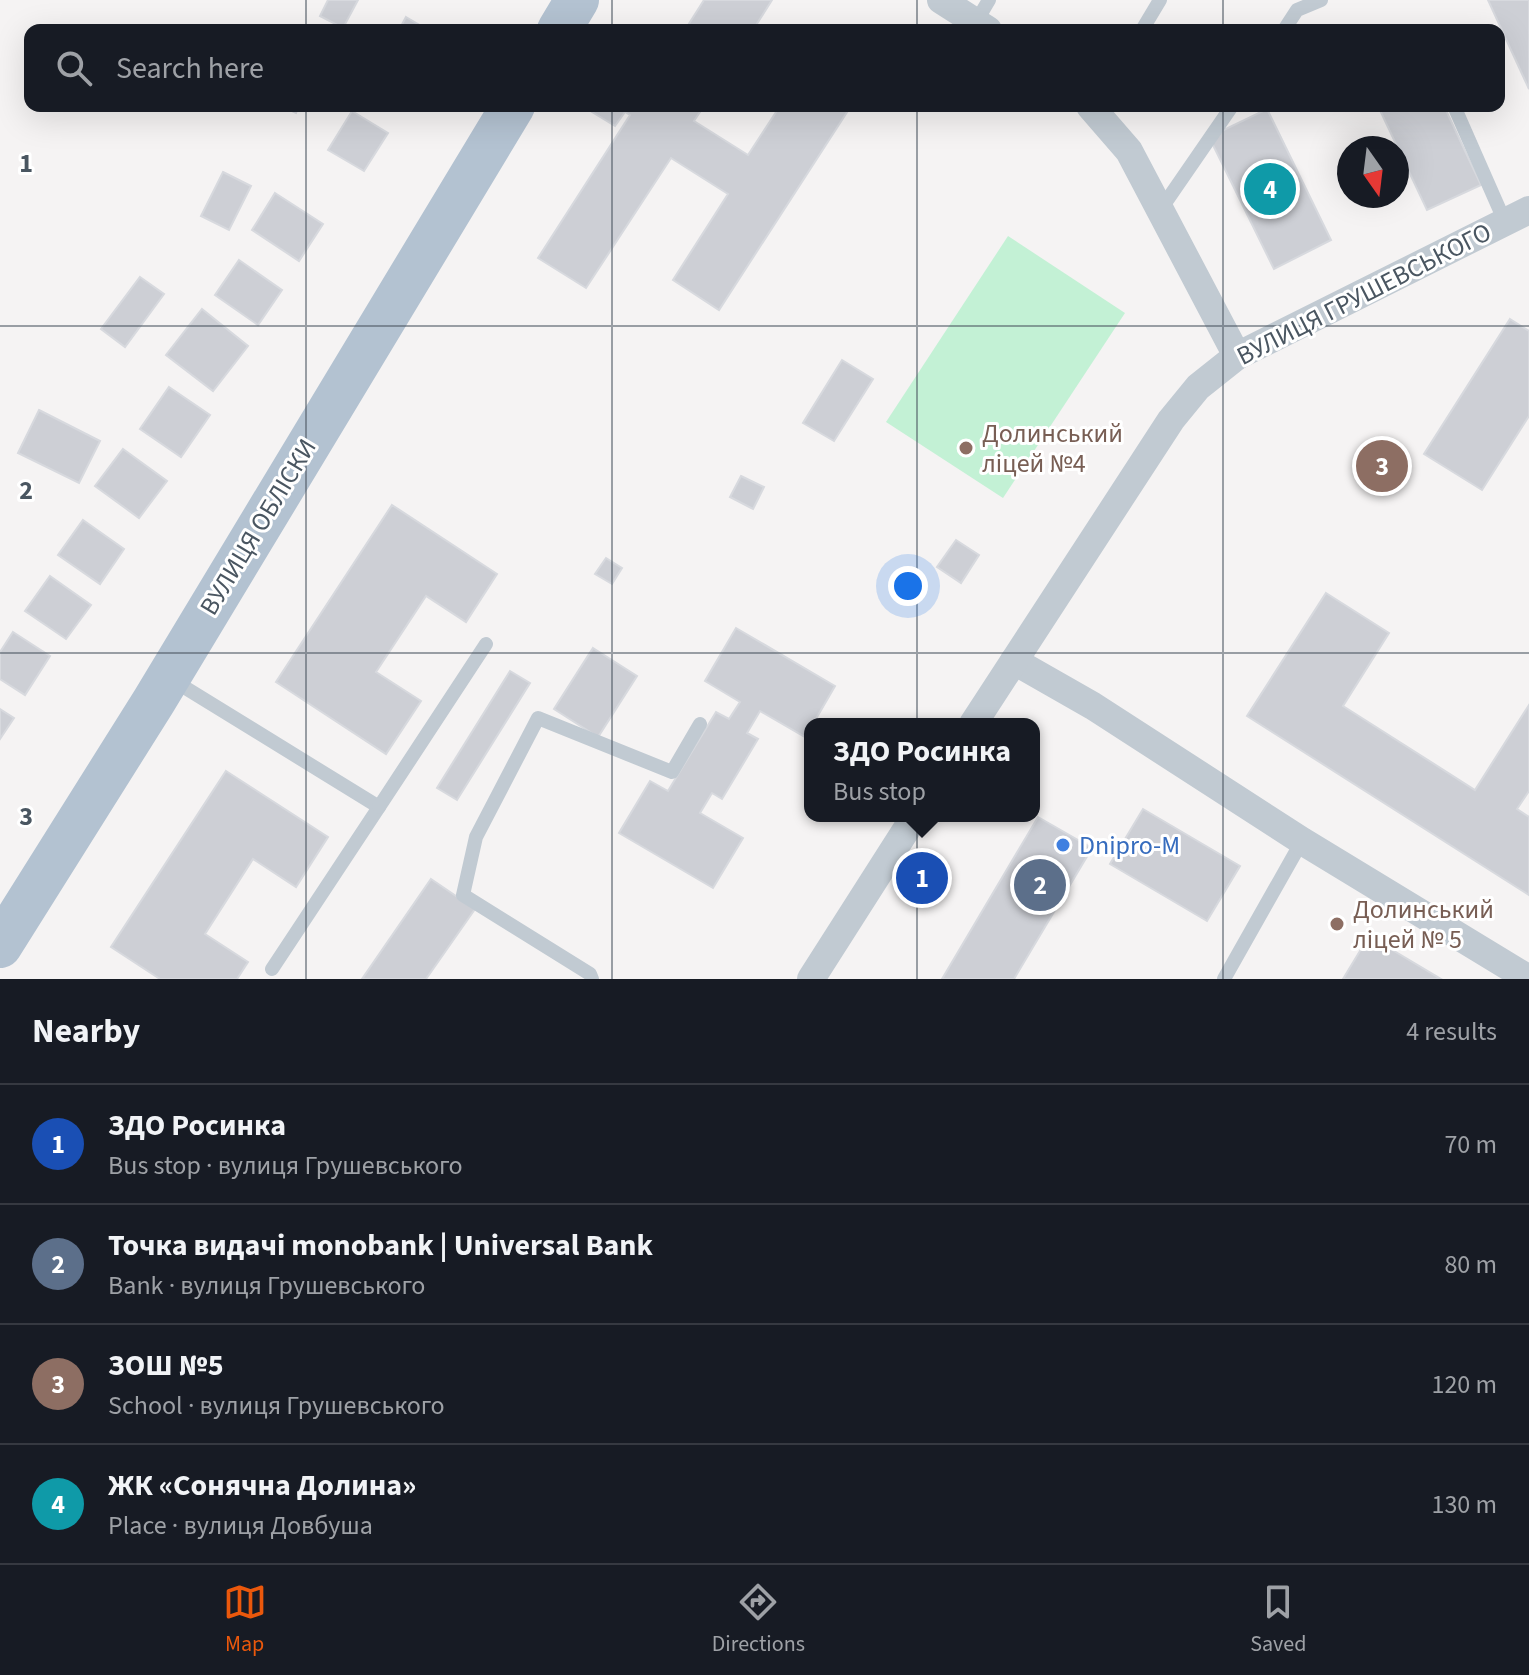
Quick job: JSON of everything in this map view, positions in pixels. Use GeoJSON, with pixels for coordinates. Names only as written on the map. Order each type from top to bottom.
{"type":"FeatureCollection","features":[{"type":"Feature","properties":{"kind":"main road"},"geometry":{"type":"LineString","coordinates":[[563,24],[577,0]]}},
{"type":"Feature","properties":{"kind":"main road","name":"ВУЛИЦЯ ОБЛІСКИ"},"geometry":{"type":"LineString","coordinates":[[0,946],[168,677],[509,112]]}},
{"type":"Feature","properties":{"kind":"street"},"geometry":{"type":"LineString","coordinates":[[941,0],[984,17]]}},
{"type":"Feature","properties":{"kind":"street"},"geometry":{"type":"LineString","coordinates":[[1097,112],[1129,151],[1237,356]]}},
{"type":"Feature","properties":{"kind":"street","name":"ВУЛИЦЯ ГРУШЕВСЬКОГО"},"geometry":{"type":"LineString","coordinates":[[977,718],[1171,420],[1198,387],[1237,356],[1517,216]]}},
{"type":"Feature","properties":{"kind":"street"},"geometry":{"type":"LineString","coordinates":[[1014,661],[1093,706],[1302,841],[1529,979]]}},
{"type":"Feature","properties":{"kind":"street"},"geometry":{"type":"LineString","coordinates":[[816,977],[911,822]]}},
{"type":"Feature","properties":{"kind":"lane"},"geometry":{"type":"LineString","coordinates":[[1146,24],[1160,0]]}},
{"type":"Feature","properties":{"kind":"lane"},"geometry":{"type":"LineString","coordinates":[[1288,24],[1297,10],[1321,0]]}},
{"type":"Feature","properties":{"kind":"lane"},"geometry":{"type":"LineString","coordinates":[[1161,209],[1228,112]]}},
{"type":"Feature","properties":{"kind":"lane"},"geometry":{"type":"LineString","coordinates":[[1457,112],[1517,216]]}},
{"type":"Feature","properties":{"kind":"lane"},"geometry":{"type":"LineString","coordinates":[[272,969],[486,644]]}},
{"type":"Feature","properties":{"kind":"lane"},"geometry":{"type":"LineString","coordinates":[[168,677],[379,807]]}},
{"type":"Feature","properties":{"kind":"lane"},"geometry":{"type":"LineString","coordinates":[[592,979],[590,974],[463,895],[476,837],[538,718],[672,772],[700,724]]}},
{"type":"Feature","properties":{"kind":"lane"},"geometry":{"type":"LineString","coordinates":[[1224,979],[1302,841]]}},
{"type":"Feature","properties":{"kind":"green space"},"geometry":{"type":"Polygon","coordinates":[[[1008,236],[1125,313],[1003,498],[886,422],[1008,236]]]}},
{"type":"Feature","properties":{"kind":"building"},"geometry":{"type":"Polygon","coordinates":[[[328,0],[358,0],[345,24],[335,24],[320,16],[328,0]]]}},
{"type":"Feature","properties":{"kind":"building"},"geometry":{"type":"Polygon","coordinates":[[[704,0],[772,0],[757,24],[689,24],[704,0]]]}},
{"type":"Feature","properties":{"kind":"building"},"geometry":{"type":"Polygon","coordinates":[[[1488,0],[1529,0],[1529,89],[1505,37],[1505,24],[1499,24],[1488,0]]]}},
{"type":"Feature","properties":{"kind":"building"},"geometry":{"type":"Polygon","coordinates":[[[406,17],[418,24],[402,24],[406,17]]]}},
{"type":"Feature","properties":{"kind":"building"},"geometry":{"type":"Polygon","coordinates":[[[351,112],[388,133],[364,171],[328,150],[351,112]]]}},
{"type":"Feature","properties":{"kind":"building"},"geometry":{"type":"Polygon","coordinates":[[[592,112],[625,112],[615,126],[592,112]]]}},
{"type":"Feature","properties":{"kind":"building"},"geometry":{"type":"Polygon","coordinates":[[[625,112],[700,112],[694,121],[748,155],[776,112],[847,112],[719,310],[673,280],[728,194],[671,158],[586,288],[538,258],[630,115],[625,112]]]}},
{"type":"Feature","properties":{"kind":"building"},"geometry":{"type":"Polygon","coordinates":[[[1261,112],[1268,112],[1331,240],[1274,269],[1209,137],[1261,112]]]}},
{"type":"Feature","properties":{"kind":"building"},"geometry":{"type":"Polygon","coordinates":[[[1381,112],[1447,112],[1481,185],[1427,210],[1409,172],[1409,136],[1392,136],[1381,112]]]}},
{"type":"Feature","properties":{"kind":"building"},"geometry":{"type":"Polygon","coordinates":[[[223,172],[251,186],[229,230],[201,216],[223,172]]]}},
{"type":"Feature","properties":{"kind":"building"},"geometry":{"type":"Polygon","coordinates":[[[275,193],[323,224],[299,261],[252,230],[275,193]]]}},
{"type":"Feature","properties":{"kind":"building"},"geometry":{"type":"Polygon","coordinates":[[[239,260],[282,290],[258,325],[215,295],[239,260]]]}},
{"type":"Feature","properties":{"kind":"building"},"geometry":{"type":"Polygon","coordinates":[[[140,277],[164,294],[125,347],[101,329],[140,277]]]}},
{"type":"Feature","properties":{"kind":"building"},"geometry":{"type":"Polygon","coordinates":[[[202,309],[248,346],[213,391],[166,355],[202,309]]]}},
{"type":"Feature","properties":{"kind":"building"},"geometry":{"type":"Polygon","coordinates":[[[1510,319],[1529,331],[1529,416],[1482,490],[1424,454],[1510,319]]]}},
{"type":"Feature","properties":{"kind":"building"},"geometry":{"type":"Polygon","coordinates":[[[842,360],[873,379],[834,441],[803,423],[842,360]]]}},
{"type":"Feature","properties":{"kind":"building"},"geometry":{"type":"Polygon","coordinates":[[[169,387],[210,415],[181,457],[140,429],[169,387]]]}},
{"type":"Feature","properties":{"kind":"building"},"geometry":{"type":"Polygon","coordinates":[[[39,410],[100,441],[79,483],[18,453],[39,410]]]}},
{"type":"Feature","properties":{"kind":"building"},"geometry":{"type":"Polygon","coordinates":[[[123,449],[167,481],[139,518],[95,486],[123,449]]]}},
{"type":"Feature","properties":{"kind":"building"},"geometry":{"type":"Polygon","coordinates":[[[741,476],[764,487],[753,509],[730,497],[741,476]]]}},
{"type":"Feature","properties":{"kind":"building"},"geometry":{"type":"Polygon","coordinates":[[[392,505],[497,574],[466,622],[426,596],[376,672],[421,701],[386,754],[276,682],[392,505]]]}},
{"type":"Feature","properties":{"kind":"building"},"geometry":{"type":"Polygon","coordinates":[[[83,520],[124,549],[100,584],[58,555],[83,520]]]}},
{"type":"Feature","properties":{"kind":"building"},"geometry":{"type":"Polygon","coordinates":[[[956,540],[979,555],[961,583],[937,567],[956,540]]]}},
{"type":"Feature","properties":{"kind":"building"},"geometry":{"type":"Polygon","coordinates":[[[606,558],[622,568],[612,584],[595,574],[606,558]]]}},
{"type":"Feature","properties":{"kind":"building"},"geometry":{"type":"Polygon","coordinates":[[[50,576],[91,605],[66,639],[25,611],[50,576]]]}},
{"type":"Feature","properties":{"kind":"building"},"geometry":{"type":"Polygon","coordinates":[[[1326,593],[1389,633],[1343,706],[1475,790],[1529,705],[1529,791],[1517,809],[1529,817],[1529,895],[1247,716],[1326,593]]]}},
{"type":"Feature","properties":{"kind":"building"},"geometry":{"type":"Polygon","coordinates":[[[736,628],[835,686],[816,718],[804,718],[804,736],[760,711],[747,733],[758,739],[722,799],[712,793],[700,813],[743,838],[713,888],[619,833],[650,781],[668,791],[716,712],[729,719],[740,702],[705,681],[736,628]]]}},
{"type":"Feature","properties":{"kind":"building"},"geometry":{"type":"Polygon","coordinates":[[[13,632],[50,656],[25,695],[0,679],[0,652],[13,632]]]}},
{"type":"Feature","properties":{"kind":"building"},"geometry":{"type":"Polygon","coordinates":[[[593,648],[637,676],[598,737],[554,709],[593,648]]]}},
{"type":"Feature","properties":{"kind":"building"},"geometry":{"type":"Polygon","coordinates":[[[510,671],[530,683],[457,800],[437,788],[510,671]]]}},
{"type":"Feature","properties":{"kind":"building"},"geometry":{"type":"Polygon","coordinates":[[[0,709],[14,718],[0,739],[0,709]]]}},
{"type":"Feature","properties":{"kind":"building"},"geometry":{"type":"Polygon","coordinates":[[[226,771],[328,837],[296,887],[253,859],[205,934],[248,962],[237,979],[160,979],[111,947],[226,771]]]}},
{"type":"Feature","properties":{"kind":"building"},"geometry":{"type":"Polygon","coordinates":[[[1143,809],[1240,866],[1207,921],[1110,864],[1143,809]]]}},
{"type":"Feature","properties":{"kind":"building"},"geometry":{"type":"Polygon","coordinates":[[[1040,818],[1092,848],[1014,979],[942,979],[1035,822],[1040,822],[1040,818]]]}},
{"type":"Feature","properties":{"kind":"building"},"geometry":{"type":"Polygon","coordinates":[[[431,879],[475,909],[426,979],[362,979],[431,879]]]}},
{"type":"Feature","properties":{"kind":"building"},"geometry":{"type":"Polygon","coordinates":[[[1369,936],[1441,979],[1343,979],[1369,936]]]}},
{"type":"Feature","properties":{"kind":"place","name":"ЖК «Сонячна Долина»"},"geometry":{"type":"Point","coordinates":[1270,189]}},
{"type":"Feature","properties":{"kind":"place","name":"Долинський ліцей №4"},"geometry":{"type":"Point","coordinates":[966,448]}},
{"type":"Feature","properties":{"kind":"place","name":"ЗОШ №5"},"geometry":{"type":"Point","coordinates":[1382,466]}},
{"type":"Feature","properties":{"kind":"place","name":"Dnipro-M"},"geometry":{"type":"Point","coordinates":[1063,845]}},
{"type":"Feature","properties":{"kind":"place","name":"ЗДО Росинка"},"geometry":{"type":"Point","coordinates":[922,878]}},
{"type":"Feature","properties":{"kind":"place","name":"Точка видачі monobank | Universal Bank"},"geometry":{"type":"Point","coordinates":[1040,885]}},
{"type":"Feature","properties":{"kind":"place","name":"Долинський ліцей № 5"},"geometry":{"type":"Point","coordinates":[1337,924]}}]}
